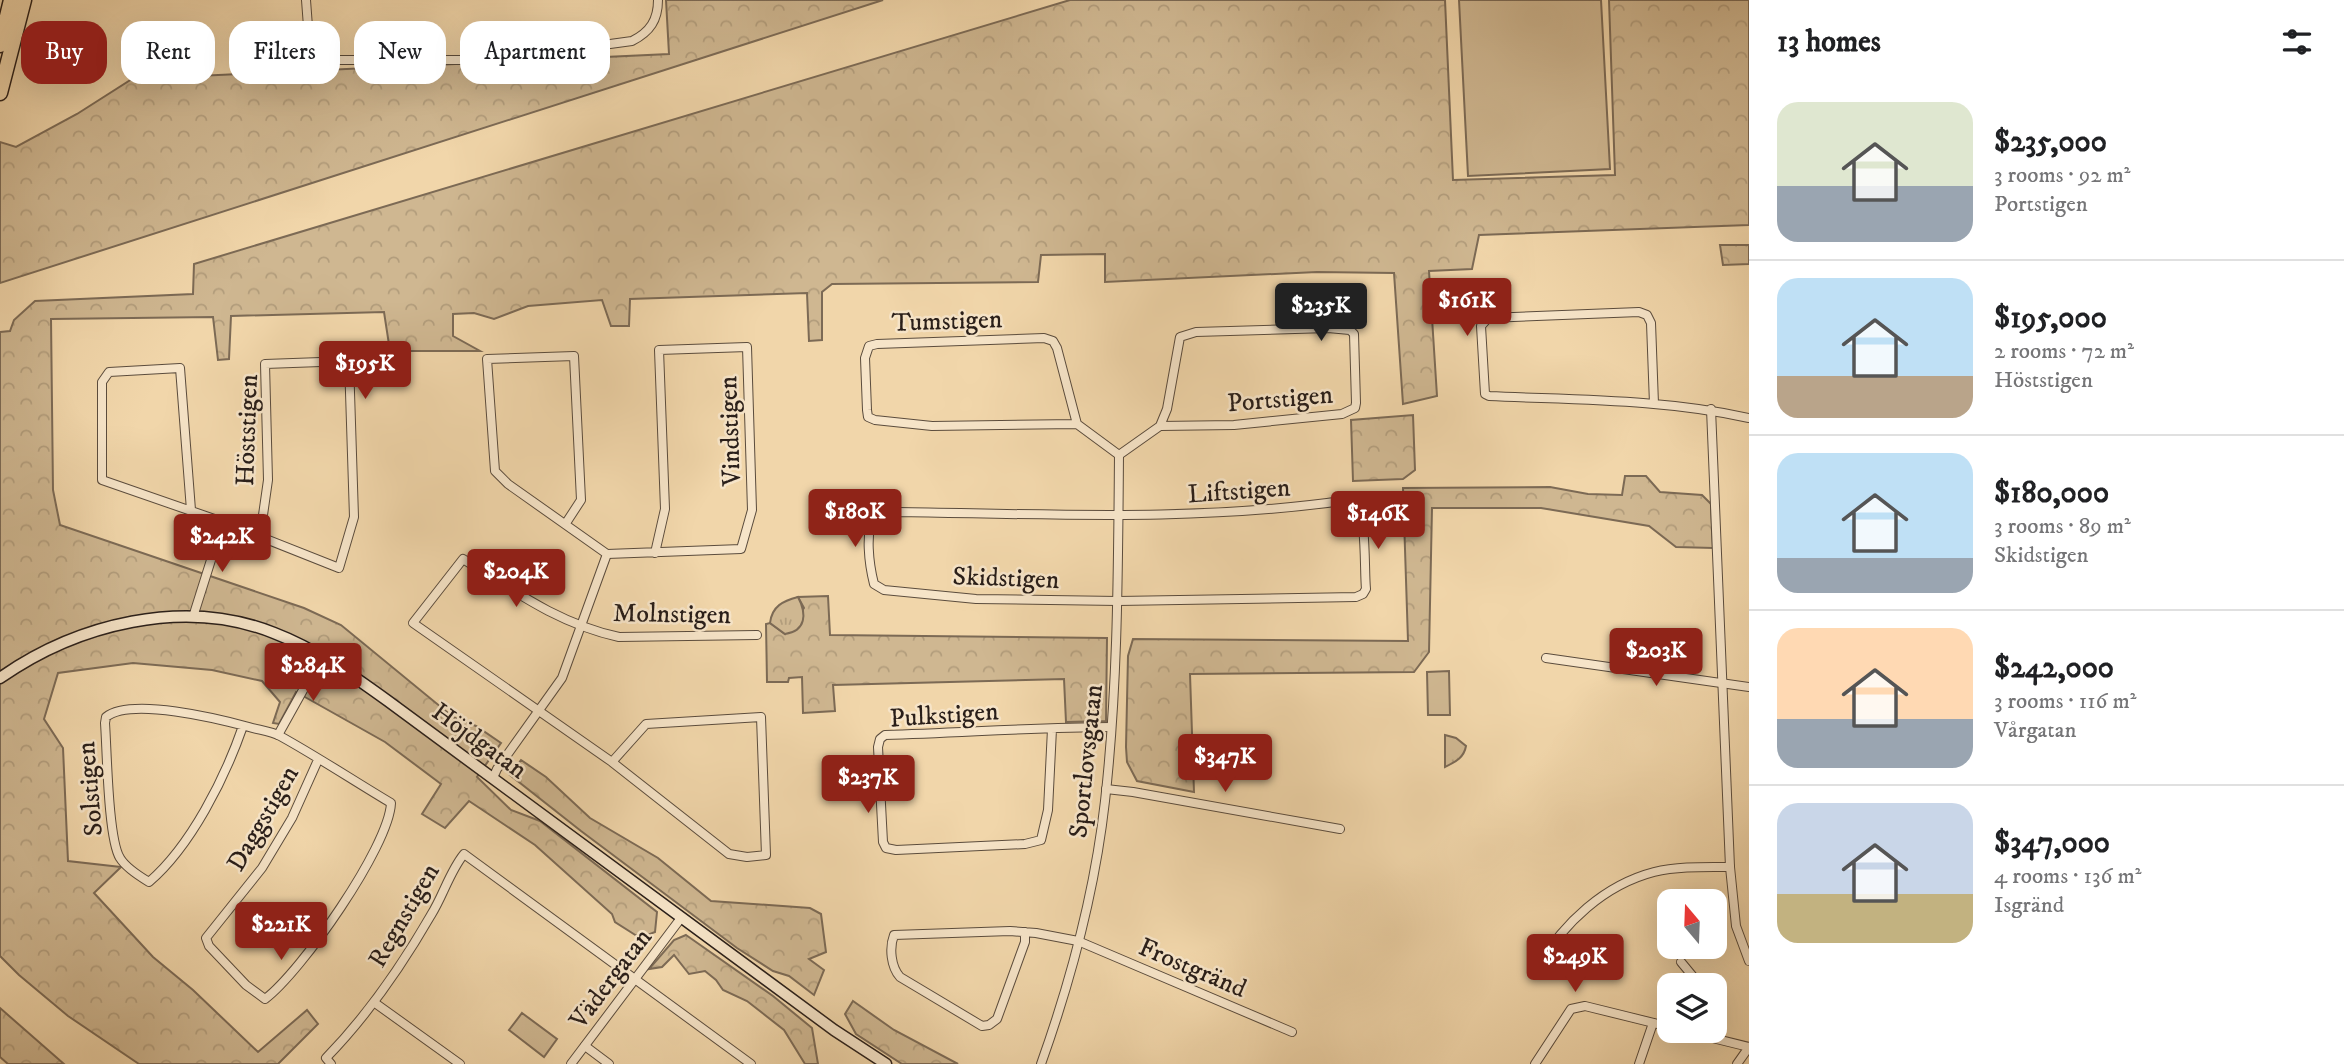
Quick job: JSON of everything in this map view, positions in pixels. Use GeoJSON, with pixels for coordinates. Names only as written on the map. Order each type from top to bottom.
{"type":"FeatureCollection","features":[{"type":"Feature","properties":{"kind":"highway"},"geometry":{"type":"LineString","coordinates":[[0,45],[10,0]]}},
{"type":"Feature","properties":{"kind":"highway"},"geometry":{"type":"LineString","coordinates":[[0,93],[24,0]]}},
{"type":"Feature","properties":{"kind":"street"},"geometry":{"type":"LineString","coordinates":[[306,0],[309,40],[314,51],[321,57],[338,61],[493,60],[632,41],[642,36],[656,20],[658,0]]}},
{"type":"Feature","properties":{"kind":"street"},"geometry":{"type":"LineString","coordinates":[[1654,404],[1651,323],[1647,315],[1639,312],[1488,318],[1480,326],[1485,394],[1489,396],[1654,404],[1711,409],[1749,418]]}},
{"type":"Feature","properties":{"kind":"street","name":"Portstigen"},"geometry":{"type":"LineString","coordinates":[[1328,328],[1350,330],[1354,334],[1356,403],[1351,411],[1234,425],[1160,426],[1167,409],[1180,337],[1196,332],[1328,328]]}},
{"type":"Feature","properties":{"kind":"street","name":"Tumstigen"},"geometry":{"type":"LineString","coordinates":[[1044,338],[1054,341],[1077,424],[932,426],[875,420],[868,417],[867,410],[866,351],[869,346],[877,344],[1044,338]]}},
{"type":"Feature","properties":{"kind":"street","name":"Vindstigen"},"geometry":{"type":"LineString","coordinates":[[607,554],[655,553],[741,549],[752,510],[747,347],[659,350],[664,509],[655,553]]}},
{"type":"Feature","properties":{"kind":"street"},"geometry":{"type":"LineString","coordinates":[[493,778],[562,678],[607,554],[508,484],[495,471],[487,359],[574,356],[581,500],[566,523]]}},
{"type":"Feature","properties":{"kind":"street","name":"Höststigen"},"geometry":{"type":"LineString","coordinates":[[191,510],[180,368],[109,372],[102,382],[102,480],[191,510],[340,568],[354,517],[349,361],[265,364],[268,480],[260,536]]}},
{"type":"Feature","properties":{"kind":"street"},"geometry":{"type":"LineString","coordinates":[[1711,409],[1730,867],[1736,926],[1749,961]]}},
{"type":"Feature","properties":{"kind":"street"},"geometry":{"type":"LineString","coordinates":[[1077,424],[1119,455],[1160,426]]}},
{"type":"Feature","properties":{"kind":"street","name":"Sportlovsgatan"},"geometry":{"type":"LineString","coordinates":[[1041,1064],[1078,941],[1091,883],[1106,789],[1118,601],[1119,455]]}},
{"type":"Feature","properties":{"kind":"street","name":"Liftstigen"},"geometry":{"type":"LineString","coordinates":[[1118,514],[1267,511],[1355,501],[1360,509],[1366,589],[1356,597],[1118,601]]}},
{"type":"Feature","properties":{"kind":"street","name":"Skidstigen"},"geometry":{"type":"LineString","coordinates":[[1118,514],[884,512],[874,514],[870,528],[873,581],[884,590],[976,599],[1118,601]]}},
{"type":"Feature","properties":{"kind":"street"},"geometry":{"type":"LineString","coordinates":[[193,617],[223,522]]}},
{"type":"Feature","properties":{"kind":"street","name":"Molnstigen"},"geometry":{"type":"LineString","coordinates":[[538,712],[413,623],[463,559],[551,614],[620,637],[757,635]]}},
{"type":"Feature","properties":{"kind":"street","name":"Höjdgatan"},"geometry":{"type":"LineString","coordinates":[[0,678],[44,650],[74,638],[162,618],[193,617],[247,624],[272,632],[322,656],[379,694],[681,918],[886,1064]]}},
{"type":"Feature","properties":{"kind":"street"},"geometry":{"type":"LineString","coordinates":[[278,735],[322,656]]}},
{"type":"Feature","properties":{"kind":"street"},"geometry":{"type":"LineString","coordinates":[[1546,658],[1749,687]]}},
{"type":"Feature","properties":{"kind":"street","name":"Solstigen"},"geometry":{"type":"LineString","coordinates":[[243,726],[204,810],[184,844],[169,864],[149,882],[139,876],[121,860],[116,851],[104,723],[106,717],[116,711],[194,713],[278,735]]}},
{"type":"Feature","properties":{"kind":"street"},"geometry":{"type":"LineString","coordinates":[[538,712],[612,762],[729,854],[747,857],[766,855],[761,717],[646,724],[612,762]]}},
{"type":"Feature","properties":{"kind":"street","name":"Pulkstigen"},"geometry":{"type":"LineString","coordinates":[[1052,729],[1048,810],[1041,840],[1025,844],[896,850],[886,848],[883,842],[878,747],[880,739],[885,735],[1052,729],[1111,727]]}},
{"type":"Feature","properties":{"kind":"street","name":"Daggstigen"},"geometry":{"type":"LineString","coordinates":[[278,735],[391,803],[390,817],[370,859],[337,914],[283,984],[265,999],[246,985],[209,946],[206,938],[240,899],[262,868],[292,818],[318,760]]}},
{"type":"Feature","properties":{"kind":"street"},"geometry":{"type":"LineString","coordinates":[[1106,789],[1340,828]]}},
{"type":"Feature","properties":{"kind":"street","name":"Regnstigen"},"geometry":{"type":"LineString","coordinates":[[331,1064],[326,1058],[375,1003],[433,913],[464,854],[636,979]]}},
{"type":"Feature","properties":{"kind":"street"},"geometry":{"type":"LineString","coordinates":[[1538,966],[1550,946],[1570,923],[1611,890],[1654,872],[1730,867]]}},
{"type":"Feature","properties":{"kind":"street","name":"Vädergatan"},"geometry":{"type":"LineString","coordinates":[[571,1064],[681,918]]}},
{"type":"Feature","properties":{"kind":"street","name":"Frostgränd"},"geometry":{"type":"LineString","coordinates":[[1025,932],[1025,942],[997,1019],[989,1025],[982,1026],[900,977],[894,970],[891,943],[894,935],[1025,932],[1078,941],[1293,1032]]}},
{"type":"Feature","properties":{"kind":"street"},"geometry":{"type":"LineString","coordinates":[[1681,962],[1690,973]]}},
{"type":"Feature","properties":{"kind":"street"},"geometry":{"type":"LineString","coordinates":[[636,979],[751,1064]]}},
{"type":"Feature","properties":{"kind":"street"},"geometry":{"type":"LineString","coordinates":[[375,1003],[460,1064]]}},
{"type":"Feature","properties":{"kind":"street"},"geometry":{"type":"LineString","coordinates":[[1535,1064],[1572,1009],[1585,1006],[1657,1024]]}},
{"type":"Feature","properties":{"kind":"street"},"geometry":{"type":"LineString","coordinates":[[1639,1064],[1653,1023]]}},
{"type":"Feature","properties":{"kind":"street"},"geometry":{"type":"LineString","coordinates":[[1727,1041],[1749,1047],[1737,1064]]}},
{"type":"Feature","properties":{"kind":"street"},"geometry":{"type":"LineString","coordinates":[[584,1046],[609,1064]]}},
{"type":"Feature","properties":{"kind":"green space"},"geometry":{"type":"Polygon","coordinates":[[[666,0],[883,0],[0,283],[0,142],[16,147],[77,114],[124,84],[215,84],[215,75],[229,74],[229,84],[340,84],[340,69],[354,69],[354,84],[446,84],[446,64],[460,64],[460,84],[610,84],[610,57],[669,54],[666,0]]]}},
{"type":"Feature","properties":{"kind":"green space"},"geometry":{"type":"Polygon","coordinates":[[[1070,0],[1445,0],[1453,180],[1615,175],[1609,0],[1749,0],[1749,225],[1479,235],[1472,269],[1429,271],[1437,396],[1403,404],[1394,273],[1317,272],[1105,282],[1105,254],[1041,255],[1038,282],[832,284],[822,292],[822,340],[809,341],[807,293],[630,299],[629,326],[611,326],[602,300],[528,306],[494,319],[474,313],[453,314],[453,336],[480,351],[390,351],[384,312],[231,316],[229,359],[218,360],[213,317],[51,319],[53,490],[60,525],[304,608],[341,625],[453,717],[476,726],[501,743],[477,777],[511,810],[540,821],[657,912],[655,932],[640,938],[615,922],[612,914],[535,845],[469,801],[445,828],[422,814],[441,784],[385,742],[296,692],[279,724],[273,723],[280,702],[262,681],[212,670],[133,663],[58,673],[44,719],[63,748],[68,861],[121,867],[94,893],[153,957],[193,990],[258,1052],[307,1010],[318,1024],[278,1064],[139,1064],[68,1016],[0,956],[0,332],[10,331],[14,320],[35,301],[193,294],[194,264],[1070,0]]]}},
{"type":"Feature","properties":{"kind":"green space"},"geometry":{"type":"Polygon","coordinates":[[[1459,0],[1601,0],[1610,169],[1468,176],[1459,0]]]}},
{"type":"Feature","properties":{"kind":"green space"},"geometry":{"type":"Polygon","coordinates":[[[1720,245],[1749,245],[1749,264],[1723,265],[1720,245]]]}},
{"type":"Feature","properties":{"kind":"green space"},"geometry":{"type":"Polygon","coordinates":[[[1413,415],[1415,470],[1403,479],[1353,481],[1351,420],[1413,415]]]}},
{"type":"Feature","properties":{"kind":"green space"},"geometry":{"type":"Polygon","coordinates":[[[1625,476],[1646,476],[1660,492],[1702,495],[1711,504],[1713,548],[1676,547],[1649,526],[1541,508],[1432,508],[1429,652],[1414,672],[1190,674],[1194,792],[1137,781],[1127,762],[1126,747],[1128,656],[1133,639],[1408,641],[1403,488],[1550,487],[1588,494],[1622,495],[1625,476]]]}},
{"type":"Feature","properties":{"kind":"green space"},"geometry":{"type":"Polygon","coordinates":[[[828,596],[830,635],[1107,638],[1106,721],[1066,722],[1064,679],[833,685],[835,711],[803,713],[802,677],[789,678],[788,682],[767,682],[766,624],[770,623],[785,634],[804,608],[798,597],[828,596]]]}},
{"type":"Feature","properties":{"kind":"green space"},"geometry":{"type":"Polygon","coordinates":[[[798,597],[803,610],[803,621],[797,629],[785,634],[770,623],[771,617],[779,605],[798,597]]]}},
{"type":"Feature","properties":{"kind":"green space"},"geometry":{"type":"Polygon","coordinates":[[[1449,671],[1450,715],[1428,715],[1427,672],[1449,671]]]}},
{"type":"Feature","properties":{"kind":"green space"},"geometry":{"type":"Polygon","coordinates":[[[1445,735],[1456,738],[1466,746],[1461,757],[1445,767],[1445,735]]]}},
{"type":"Feature","properties":{"kind":"green space"},"geometry":{"type":"Polygon","coordinates":[[[521,760],[546,777],[590,818],[658,858],[711,901],[810,908],[821,914],[826,952],[809,959],[824,970],[814,995],[789,976],[773,971],[737,948],[510,775],[521,760]]]}},
{"type":"Feature","properties":{"kind":"green space"},"geometry":{"type":"Polygon","coordinates":[[[686,935],[773,996],[812,1028],[818,1064],[805,1064],[784,1030],[747,1001],[723,990],[705,971],[689,974],[674,955],[662,967],[649,969],[674,940],[686,935]]]}},
{"type":"Feature","properties":{"kind":"green space"},"geometry":{"type":"Polygon","coordinates":[[[853,1001],[894,1030],[958,1064],[902,1064],[856,1034],[845,1014],[853,1001]]]}},
{"type":"Feature","properties":{"kind":"green space"},"geometry":{"type":"Polygon","coordinates":[[[0,1008],[64,1064],[8,1064],[0,1057],[0,1008]]]}},
{"type":"Feature","properties":{"kind":"green space"},"geometry":{"type":"Polygon","coordinates":[[[522,1013],[557,1039],[544,1057],[509,1030],[522,1013]]]}}]}
